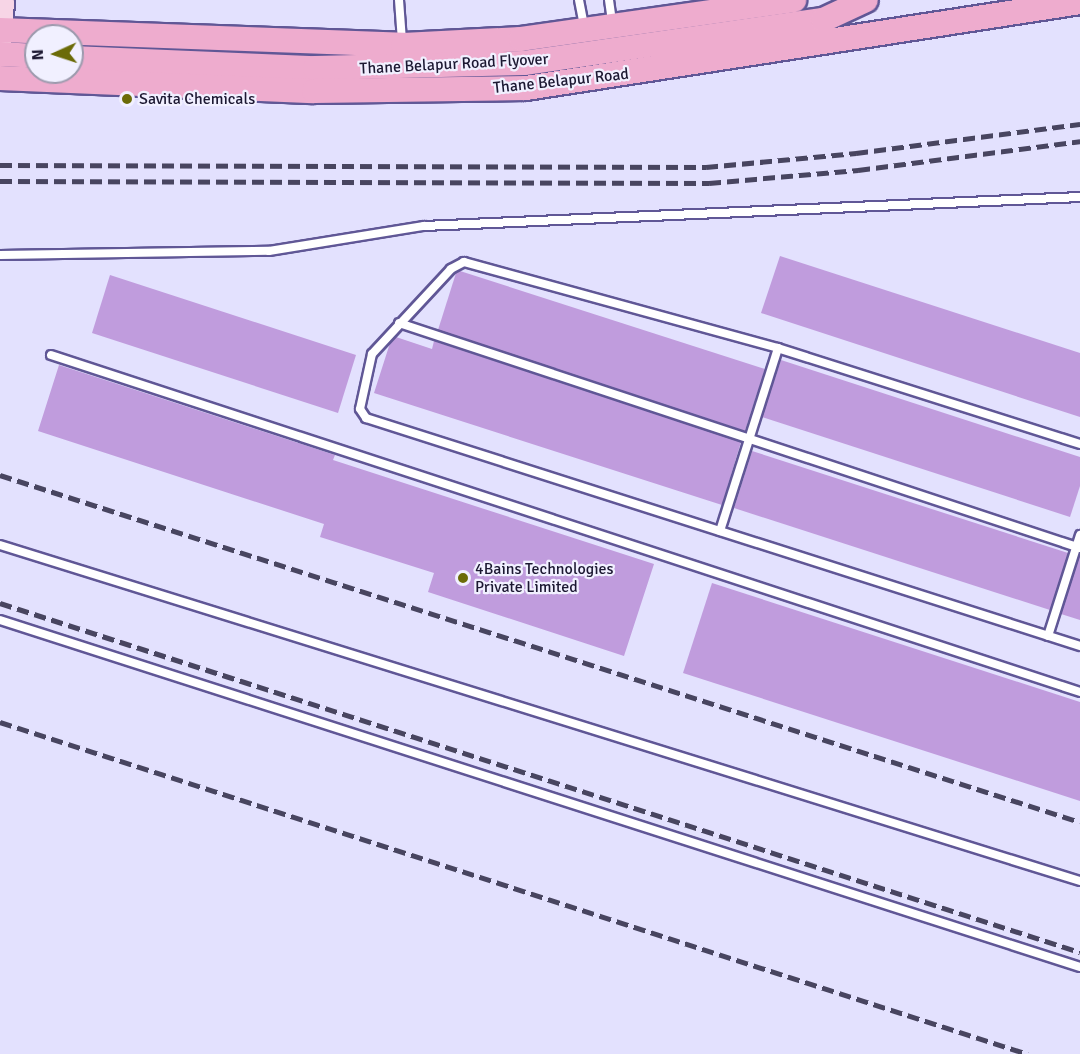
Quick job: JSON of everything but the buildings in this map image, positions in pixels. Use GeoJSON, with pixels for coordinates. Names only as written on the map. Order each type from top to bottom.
{"type":"FeatureCollection","features":[{"type":"Feature","properties":{"kind":"main road"},"geometry":{"type":"LineString","coordinates":[[0,41],[3,0]]}},
{"type":"Feature","properties":{"kind":"main road"},"geometry":{"type":"LineString","coordinates":[[0,41],[403,45],[521,39],[794,0]]}},
{"type":"Feature","properties":{"kind":"main road","name":"Thane Belapur Road Flyover"},"geometry":{"type":"LineString","coordinates":[[84,58],[315,68],[524,63],[823,20],[866,0]]}},
{"type":"Feature","properties":{"kind":"main road","name":"Thane Belapur Road"},"geometry":{"type":"LineString","coordinates":[[0,78],[315,92],[526,88],[1080,2]]}},
{"type":"Feature","properties":{"kind":"main road"},"geometry":{"type":"LineString","coordinates":[[0,41],[24,51]]}},
{"type":"Feature","properties":{"kind":"lane"},"geometry":{"type":"LineString","coordinates":[[399,0],[403,45]]}},
{"type":"Feature","properties":{"kind":"lane"},"geometry":{"type":"LineString","coordinates":[[579,0],[585,30]]}},
{"type":"Feature","properties":{"kind":"lane"},"geometry":{"type":"LineString","coordinates":[[609,0],[613,26]]}},
{"type":"Feature","properties":{"kind":"lane"},"geometry":{"type":"LineString","coordinates":[[0,255],[269,251],[424,226],[1080,197]]}},
{"type":"Feature","properties":{"kind":"lane"},"geometry":{"type":"LineString","coordinates":[[1080,444],[778,348],[464,262],[451,269],[372,354],[360,409],[366,418],[1080,646]]}},
{"type":"Feature","properties":{"kind":"lane"},"geometry":{"type":"LineString","coordinates":[[399,323],[1078,547]]}},
{"type":"Feature","properties":{"kind":"lane"},"geometry":{"type":"LineString","coordinates":[[720,531],[778,348]]}},
{"type":"Feature","properties":{"kind":"lane"},"geometry":{"type":"LineString","coordinates":[[51,355],[1080,692]]}},
{"type":"Feature","properties":{"kind":"lane"},"geometry":{"type":"LineString","coordinates":[[1048,636],[1080,535]]}},
{"type":"Feature","properties":{"kind":"lane"},"geometry":{"type":"LineString","coordinates":[[0,545],[1080,881]]}},
{"type":"Feature","properties":{"kind":"lane"},"geometry":{"type":"LineString","coordinates":[[0,620],[1080,967]]}},
{"type":"Feature","properties":{"kind":"railway"},"geometry":{"type":"LineString","coordinates":[[0,165],[706,167],[856,153],[1080,124]]}},
{"type":"Feature","properties":{"kind":"railway"},"geometry":{"type":"LineString","coordinates":[[0,181],[709,183],[858,170],[1080,141]]}},
{"type":"Feature","properties":{"kind":"railway"},"geometry":{"type":"LineString","coordinates":[[0,475],[1080,822]]}},
{"type":"Feature","properties":{"kind":"railway"},"geometry":{"type":"LineString","coordinates":[[0,603],[1080,952]]}},
{"type":"Feature","properties":{"kind":"railway"},"geometry":{"type":"LineString","coordinates":[[0,722],[1028,1054]]}},
{"type":"Feature","properties":{"kind":"place","name":"Savita Chemicals"},"geometry":{"type":"Point","coordinates":[127,99]}},
{"type":"Feature","properties":{"kind":"place","name":"4Bains Technologies Private Limited"},"geometry":{"type":"Point","coordinates":[463,578]}}]}
